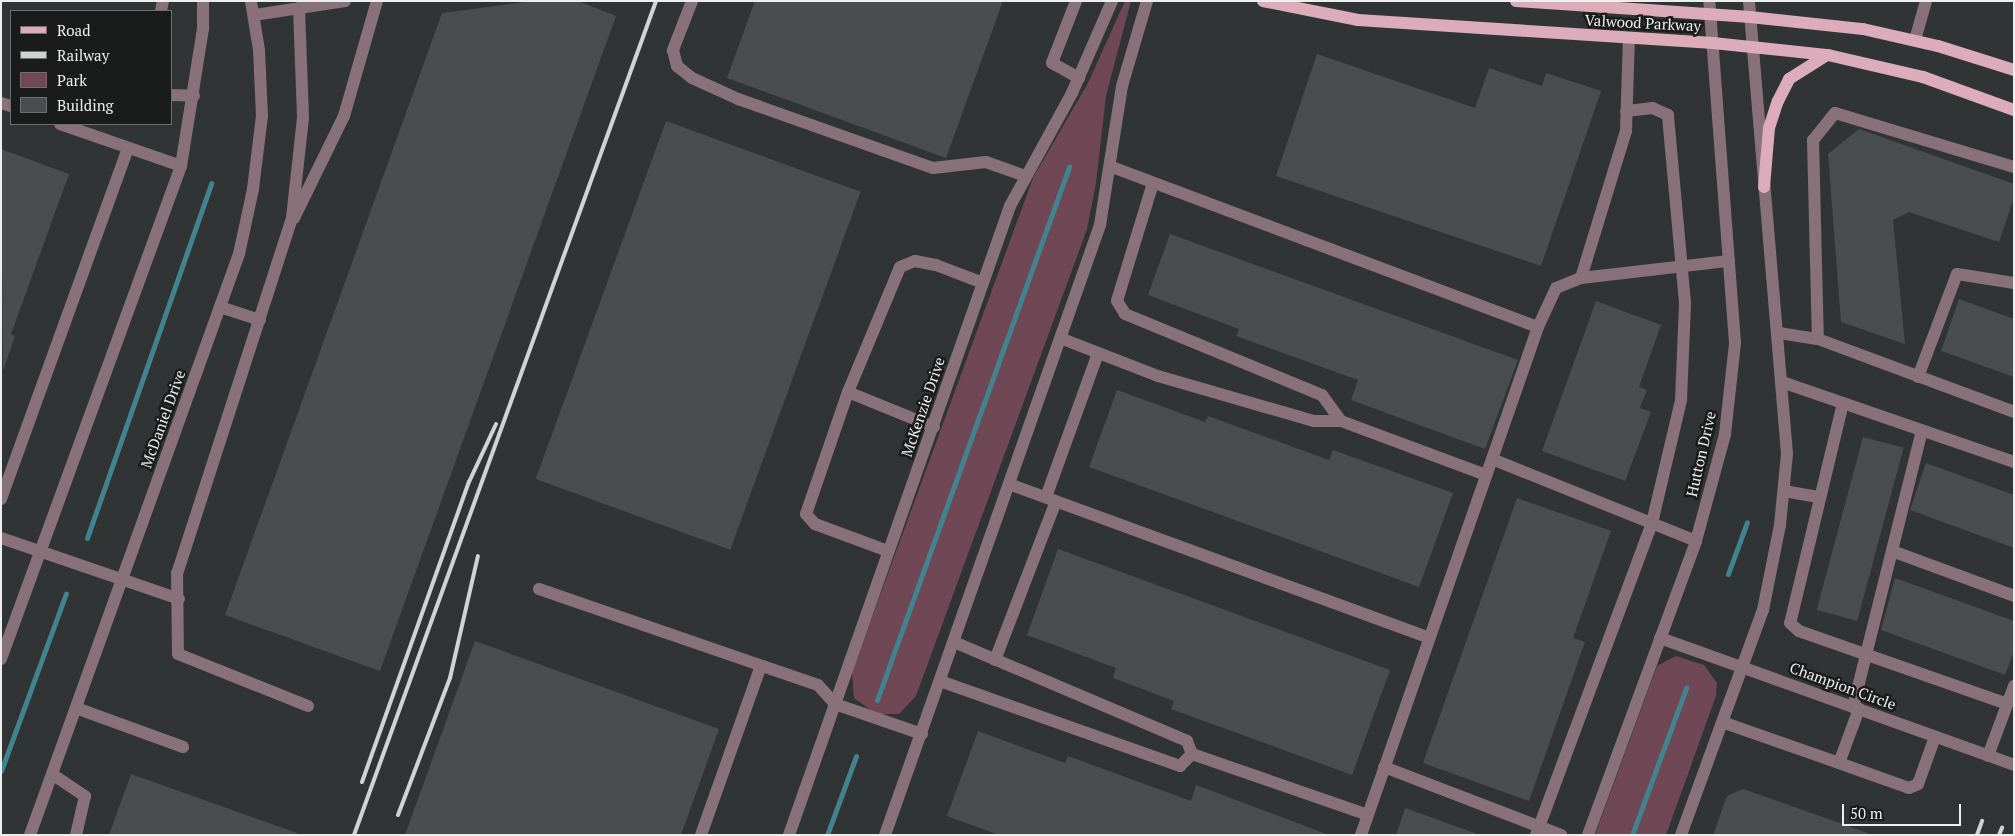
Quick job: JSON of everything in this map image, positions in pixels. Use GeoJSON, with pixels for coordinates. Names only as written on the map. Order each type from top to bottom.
{"type":"FeatureCollection","features":[{"type":"Feature","properties":{"kind":"main road","name":"Valwood Parkway"},"geometry":{"type":"LineString","coordinates":[[1264,1],[1358,20],[1713,43],[1828,55],[1923,77],[2014,110]]}},
{"type":"Feature","properties":{"kind":"main road","name":"Valwood Parkway"},"geometry":{"type":"LineString","coordinates":[[1516,1],[1750,17],[1863,29],[1915,40],[2014,70]]}},
{"type":"Feature","properties":{"kind":"main road"},"geometry":{"type":"LineString","coordinates":[[1619,9],[1634,1]]}},
{"type":"Feature","properties":{"kind":"main road"},"geometry":{"type":"LineString","coordinates":[[1764,187],[1769,128],[1778,101],[1789,80],[1828,55]]}},
{"type":"Feature","properties":{"kind":"street"},"geometry":{"type":"LineString","coordinates":[[1,659],[181,166],[194,96],[203,1]]}},
{"type":"Feature","properties":{"kind":"street","name":"McDaniel Drive"},"geometry":{"type":"LineString","coordinates":[[30,835],[220,307],[247,217],[262,116],[260,50],[251,1]]}},
{"type":"Feature","properties":{"kind":"street"},"geometry":{"type":"LineString","coordinates":[[254,15],[344,1]]}},
{"type":"Feature","properties":{"kind":"street"},"geometry":{"type":"LineString","coordinates":[[308,706],[178,654],[179,599],[177,573],[288,229],[344,116],[377,1]]}},
{"type":"Feature","properties":{"kind":"street"},"geometry":{"type":"LineString","coordinates":[[692,1],[673,50],[677,66],[692,78],[738,99],[932,168],[986,162],[1025,176]]}},
{"type":"Feature","properties":{"kind":"street"},"geometry":{"type":"LineString","coordinates":[[1076,1],[1052,63],[1079,78]]}},
{"type":"Feature","properties":{"kind":"street","name":"McKenzie Drive"},"geometry":{"type":"LineString","coordinates":[[789,835],[888,551],[934,427],[1010,206],[1079,78],[1112,1]]}},
{"type":"Feature","properties":{"kind":"street"},"geometry":{"type":"LineString","coordinates":[[885,835],[1100,225],[1112,167],[1122,86],[1147,1]]}},
{"type":"Feature","properties":{"kind":"street","name":"Hutton Drive"},"geometry":{"type":"LineString","coordinates":[[1588,835],[1696,541],[1725,434],[1735,344],[1710,1]]}},
{"type":"Feature","properties":{"kind":"street"},"geometry":{"type":"LineString","coordinates":[[1681,835],[1763,610],[1784,490],[1787,454],[1779,333],[1764,187],[1749,1]]}},
{"type":"Feature","properties":{"kind":"street"},"geometry":{"type":"LineString","coordinates":[[1915,40],[1926,1]]}},
{"type":"Feature","properties":{"kind":"street"},"geometry":{"type":"LineString","coordinates":[[288,229],[303,118],[299,8]]}},
{"type":"Feature","properties":{"kind":"street"},"geometry":{"type":"LineString","coordinates":[[1582,278],[1626,131],[1629,38]]}},
{"type":"Feature","properties":{"kind":"street"},"geometry":{"type":"LineString","coordinates":[[172,94],[194,96]]}},
{"type":"Feature","properties":{"kind":"street"},"geometry":{"type":"LineString","coordinates":[[1538,830],[1652,523],[1681,400],[1685,303],[1679,264],[1668,115],[1663,110],[1652,108],[1626,111]]}},
{"type":"Feature","properties":{"kind":"street"},"geometry":{"type":"LineString","coordinates":[[1818,339],[1813,140],[1835,113],[2014,167]]}},
{"type":"Feature","properties":{"kind":"street"},"geometry":{"type":"LineString","coordinates":[[63,125],[181,166]]}},
{"type":"Feature","properties":{"kind":"street"},"geometry":{"type":"LineString","coordinates":[[1,499],[128,148]]}},
{"type":"Feature","properties":{"kind":"street"},"geometry":{"type":"LineString","coordinates":[[1112,167],[1538,327]]}},
{"type":"Feature","properties":{"kind":"street"},"geometry":{"type":"LineString","coordinates":[[1153,183],[1117,300],[1125,314],[1322,395],[1341,422]]}},
{"type":"Feature","properties":{"kind":"street"},"geometry":{"type":"LineString","coordinates":[[888,551],[815,524],[806,514],[848,392],[900,267],[915,261],[936,265],[983,283]]}},
{"type":"Feature","properties":{"kind":"street"},"geometry":{"type":"LineString","coordinates":[[1361,835],[1538,327],[1556,288],[1582,278],[1679,264],[1729,261]]}},
{"type":"Feature","properties":{"kind":"street"},"geometry":{"type":"LineString","coordinates":[[1918,376],[1957,274],[2014,283]]}},
{"type":"Feature","properties":{"kind":"street"},"geometry":{"type":"LineString","coordinates":[[220,307],[260,320]]}},
{"type":"Feature","properties":{"kind":"street"},"geometry":{"type":"LineString","coordinates":[[1779,333],[1818,339],[2014,412]]}},
{"type":"Feature","properties":{"kind":"street"},"geometry":{"type":"LineString","coordinates":[[1060,338],[1158,376],[1314,421],[1341,422],[1486,476]]}},
{"type":"Feature","properties":{"kind":"street"},"geometry":{"type":"LineString","coordinates":[[995,660],[1051,499],[1098,353]]}},
{"type":"Feature","properties":{"kind":"street"},"geometry":{"type":"LineString","coordinates":[[1782,382],[2014,462]]}},
{"type":"Feature","properties":{"kind":"street"},"geometry":{"type":"LineString","coordinates":[[848,392],[934,427]]}},
{"type":"Feature","properties":{"kind":"street"},"geometry":{"type":"LineString","coordinates":[[1843,403],[1790,623],[1799,632],[2007,704]]}},
{"type":"Feature","properties":{"kind":"street"},"geometry":{"type":"LineString","coordinates":[[1838,763],[1856,708],[1866,654],[1922,430]]}},
{"type":"Feature","properties":{"kind":"street"},"geometry":{"type":"LineString","coordinates":[[1492,459],[1696,541]]}},
{"type":"Feature","properties":{"kind":"street"},"geometry":{"type":"LineString","coordinates":[[1009,484],[1429,638]]}},
{"type":"Feature","properties":{"kind":"street"},"geometry":{"type":"LineString","coordinates":[[1784,490],[1819,498]]}},
{"type":"Feature","properties":{"kind":"street"},"geometry":{"type":"LineString","coordinates":[[1,538],[123,578],[179,599]]}},
{"type":"Feature","properties":{"kind":"street"},"geometry":{"type":"LineString","coordinates":[[1892,551],[2014,596]]}},
{"type":"Feature","properties":{"kind":"street"},"geometry":{"type":"LineString","coordinates":[[539,589],[818,685],[835,704],[922,734]]}},
{"type":"Feature","properties":{"kind":"street","name":"Champion Circle"},"geometry":{"type":"LineString","coordinates":[[1660,638],[2014,765]]}},
{"type":"Feature","properties":{"kind":"street"},"geometry":{"type":"LineString","coordinates":[[954,642],[1188,741],[1192,754]]}},
{"type":"Feature","properties":{"kind":"street"},"geometry":{"type":"LineString","coordinates":[[701,835],[761,666]]}},
{"type":"Feature","properties":{"kind":"street"},"geometry":{"type":"LineString","coordinates":[[940,681],[1180,766],[1192,754]]}},
{"type":"Feature","properties":{"kind":"street"},"geometry":{"type":"LineString","coordinates":[[1988,756],[2014,686]]}},
{"type":"Feature","properties":{"kind":"street"},"geometry":{"type":"LineString","coordinates":[[76,708],[183,747]]}},
{"type":"Feature","properties":{"kind":"street"},"geometry":{"type":"LineString","coordinates":[[1722,722],[1909,788],[1918,784],[1936,737]]}},
{"type":"Feature","properties":{"kind":"street"},"geometry":{"type":"LineString","coordinates":[[1192,754],[1368,815]]}},
{"type":"Feature","properties":{"kind":"street"},"geometry":{"type":"LineString","coordinates":[[1384,767],[1538,830],[1561,835]]}},
{"type":"Feature","properties":{"kind":"street"},"geometry":{"type":"LineString","coordinates":[[52,774],[85,796],[76,835]]}},
{"type":"Feature","properties":{"kind":"green space"},"geometry":{"type":"Polygon","coordinates":[[[1125,1],[1131,1],[1106,96],[1096,183],[1087,229],[916,696],[899,714],[876,714],[854,698],[852,672],[1033,178],[1088,83],[1125,1]]]}},
{"type":"Feature","properties":{"kind":"green space"},"geometry":{"type":"Polygon","coordinates":[[[1676,656],[1704,665],[1717,683],[1716,696],[1666,835],[1595,835],[1657,666],[1676,656]]]}},
{"type":"Feature","properties":{"kind":"building"},"geometry":{"type":"Polygon","coordinates":[[[533,1],[578,1],[616,16],[380,671],[225,615],[442,13],[533,1]]]}},
{"type":"Feature","properties":{"kind":"building"},"geometry":{"type":"Polygon","coordinates":[[[755,1],[1003,1],[946,158],[727,78],[755,1]]]}},
{"type":"Feature","properties":{"kind":"building"},"geometry":{"type":"Polygon","coordinates":[[[1317,54],[1475,108],[1489,68],[1542,86],[1546,73],[1601,91],[1541,266],[1276,176],[1317,54]]]}},
{"type":"Feature","properties":{"kind":"building"},"geometry":{"type":"Polygon","coordinates":[[[666,121],[861,192],[730,550],[536,479],[666,121]]]}},
{"type":"Feature","properties":{"kind":"building"},"geometry":{"type":"Polygon","coordinates":[[[1859,129],[2014,184],[2014,197],[1999,242],[1909,212],[1893,220],[1905,344],[1841,322],[1828,154],[1859,129]]]}},
{"type":"Feature","properties":{"kind":"building"},"geometry":{"type":"Polygon","coordinates":[[[1,149],[69,174],[11,334],[15,336],[3,371],[1,149]]]}},
{"type":"Feature","properties":{"kind":"building"},"geometry":{"type":"Polygon","coordinates":[[[1170,234],[1518,360],[1485,449],[1351,400],[1358,380],[1236,336],[1239,329],[1148,295],[1170,234]]]}},
{"type":"Feature","properties":{"kind":"building"},"geometry":{"type":"Polygon","coordinates":[[[1959,299],[2014,319],[2014,377],[1941,351],[1959,299]]]}},
{"type":"Feature","properties":{"kind":"building"},"geometry":{"type":"Polygon","coordinates":[[[1596,301],[1661,325],[1639,387],[1647,390],[1640,408],[1651,412],[1625,481],[1542,451],[1596,301]]]}},
{"type":"Feature","properties":{"kind":"building"},"geometry":{"type":"Polygon","coordinates":[[[1117,390],[1205,422],[1208,416],[1329,460],[1333,450],[1453,493],[1419,587],[1089,467],[1117,390]]]}},
{"type":"Feature","properties":{"kind":"building"},"geometry":{"type":"Polygon","coordinates":[[[1863,437],[1904,448],[1857,621],[1817,610],[1863,437]]]}},
{"type":"Feature","properties":{"kind":"building"},"geometry":{"type":"Polygon","coordinates":[[[1926,463],[2014,495],[2014,548],[1910,510],[1926,463]]]}},
{"type":"Feature","properties":{"kind":"building"},"geometry":{"type":"Polygon","coordinates":[[[1517,498],[1611,531],[1573,638],[1585,642],[1529,801],[1423,763],[1517,498]]]}},
{"type":"Feature","properties":{"kind":"building"},"geometry":{"type":"Polygon","coordinates":[[[1058,549],[1390,670],[1352,775],[1171,709],[1174,701],[1113,678],[1116,668],[1027,635],[1058,549]]]}},
{"type":"Feature","properties":{"kind":"building"},"geometry":{"type":"Polygon","coordinates":[[[1895,578],[2014,621],[2014,651],[2005,675],[1881,630],[1895,578]]]}},
{"type":"Feature","properties":{"kind":"building"},"geometry":{"type":"Polygon","coordinates":[[[475,641],[719,729],[681,835],[405,835],[475,641]]]}},
{"type":"Feature","properties":{"kind":"building"},"geometry":{"type":"Polygon","coordinates":[[[978,731],[1065,763],[1068,756],[1191,801],[1196,785],[1329,835],[999,835],[947,816],[978,731]]]}},
{"type":"Feature","properties":{"kind":"building"},"geometry":{"type":"Polygon","coordinates":[[[131,774],[297,833],[297,835],[109,835],[131,774]]]}},
{"type":"Feature","properties":{"kind":"building"},"geometry":{"type":"Polygon","coordinates":[[[1743,789],[1868,833],[1867,835],[1713,835],[1727,796],[1743,789]]]}},
{"type":"Feature","properties":{"kind":"building"},"geometry":{"type":"Polygon","coordinates":[[[1405,808],[1475,833],[1475,835],[1396,835],[1405,808]]]}},
{"type":"Feature","properties":{"kind":"waterway"},"geometry":{"type":"LineString","coordinates":[[877,700],[1069,167]]}},
{"type":"Feature","properties":{"kind":"waterway"},"geometry":{"type":"LineString","coordinates":[[87,538],[211,183]]}},
{"type":"Feature","properties":{"kind":"waterway"},"geometry":{"type":"LineString","coordinates":[[1728,574],[1747,522]]}},
{"type":"Feature","properties":{"kind":"waterway"},"geometry":{"type":"LineString","coordinates":[[1,771],[66,593]]}},
{"type":"Feature","properties":{"kind":"waterway"},"geometry":{"type":"LineString","coordinates":[[1632,835],[1686,688]]}},
{"type":"Feature","properties":{"kind":"waterway"},"geometry":{"type":"LineString","coordinates":[[827,835],[856,756]]}},
{"type":"Feature","properties":{"kind":"railway"},"geometry":{"type":"LineString","coordinates":[[354,835],[656,1]]}},
{"type":"Feature","properties":{"kind":"railway"},"geometry":{"type":"LineString","coordinates":[[362,782],[469,482],[496,424]]}},
{"type":"Feature","properties":{"kind":"railway"},"geometry":{"type":"LineString","coordinates":[[398,815],[450,678],[478,556]]}},
{"type":"Feature","properties":{"kind":"railway"},"geometry":{"type":"LineString","coordinates":[[1977,835],[1982,821]]}},
{"type":"Feature","properties":{"kind":"railway"},"geometry":{"type":"LineString","coordinates":[[1999,835],[2002,828]]}}]}
